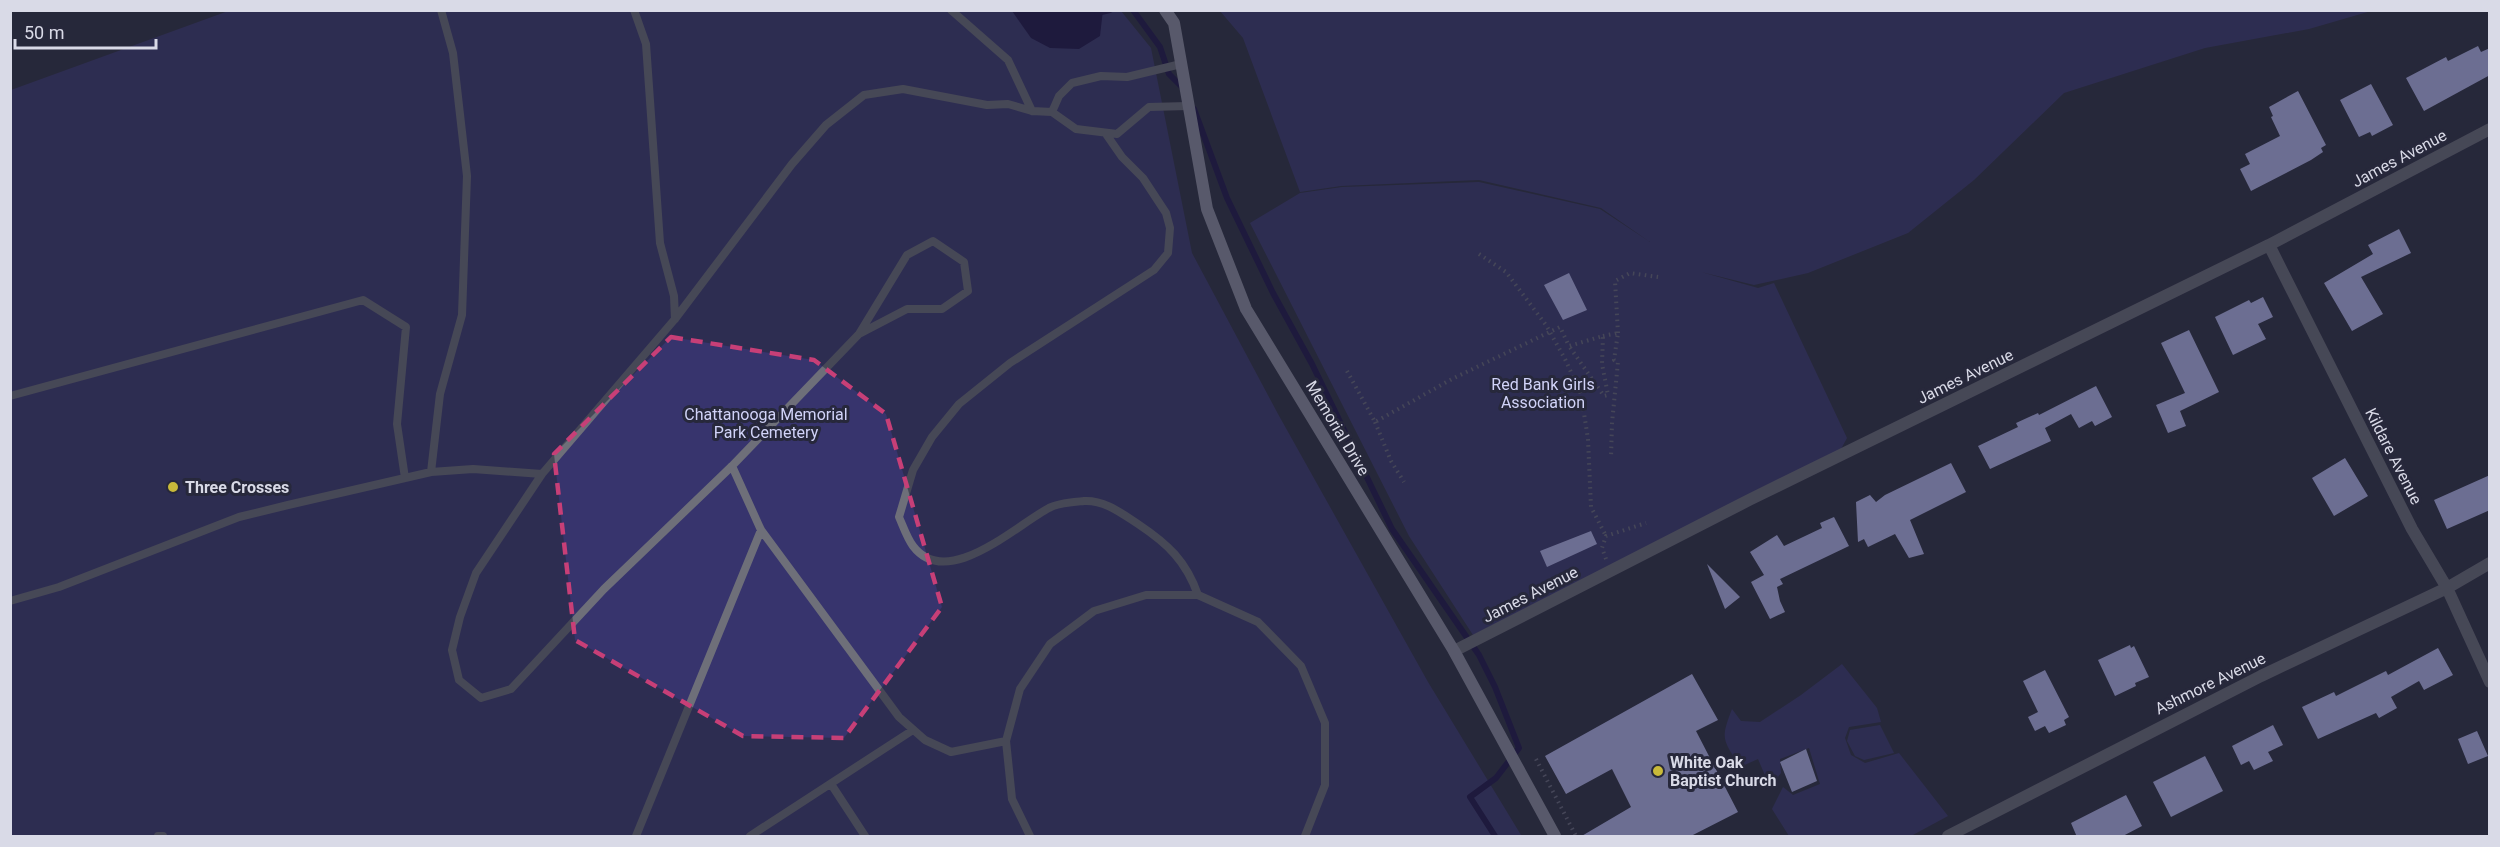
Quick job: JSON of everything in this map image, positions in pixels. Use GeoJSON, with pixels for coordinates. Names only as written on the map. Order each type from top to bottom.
{"type":"FeatureCollection","features":[{"type":"Feature","properties":{"kind":"street","name":"Memorial Drive"},"geometry":{"type":"LineString","coordinates":[[1165,10],[1174,23],[1207,209],[1246,309],[1454,651],[1555,837]]}},
{"type":"Feature","properties":{"kind":"street","name":"James Avenue"},"geometry":{"type":"LineString","coordinates":[[1454,651],[1749,500],[2268,246],[2490,129]]}},
{"type":"Feature","properties":{"kind":"street","name":"Kildare Avenue"},"geometry":{"type":"LineString","coordinates":[[2268,246],[2412,529],[2447,588],[2490,682]]}},
{"type":"Feature","properties":{"kind":"street","name":"Ashmore Avenue"},"geometry":{"type":"LineString","coordinates":[[1948,837],[2261,676],[2447,588],[2490,563]]}},
{"type":"Feature","properties":{"kind":"lane"},"geometry":{"type":"LineString","coordinates":[[431,472],[440,394],[462,315],[467,176],[453,53],[441,10]]}},
{"type":"Feature","properties":{"kind":"lane"},"geometry":{"type":"LineString","coordinates":[[634,10],[646,44],[660,243],[674,296],[675,319]]}},
{"type":"Feature","properties":{"kind":"lane"},"geometry":{"type":"LineString","coordinates":[[951,10],[1008,60],[1032,111]]}},
{"type":"Feature","properties":{"kind":"lane"},"geometry":{"type":"LineString","coordinates":[[1052,112],[1059,96],[1072,83],[1101,76],[1127,77],[1181,64]]}},
{"type":"Feature","properties":{"kind":"lane"},"geometry":{"type":"LineString","coordinates":[[859,334],[907,309],[942,309],[968,291],[964,262],[933,241],[907,255],[859,334],[732,466],[604,589],[511,689],[481,698],[459,680],[453,650],[460,617],[476,573],[542,474],[675,319],[792,164],[826,125],[864,94],[903,89],[987,105],[1008,104],[1032,111],[1052,112],[1076,129],[1106,134],[1116,134],[1149,107],[1188,106]]}},
{"type":"Feature","properties":{"kind":"lane"},"geometry":{"type":"LineString","coordinates":[[1106,134],[1122,157],[1143,178],[1166,213],[1170,228],[1168,253],[1154,270],[1010,363],[958,404],[932,436],[913,470],[899,517],[913,546],[930,560],[952,562],[985,549],[1051,507],[1086,501],[1111,506],[1145,528],[1176,555],[1190,572],[1198,595]]}},
{"type":"Feature","properties":{"kind":"lane"},"geometry":{"type":"LineString","coordinates":[[10,396],[363,300],[406,327],[397,424],[405,478]]}},
{"type":"Feature","properties":{"kind":"lane"},"geometry":{"type":"LineString","coordinates":[[732,466],[761,530],[899,717],[925,740],[951,752],[1006,741]]}},
{"type":"Feature","properties":{"kind":"lane"},"geometry":{"type":"LineString","coordinates":[[10,601],[59,587],[239,517],[431,472],[473,469],[542,474]]}},
{"type":"Feature","properties":{"kind":"lane"},"geometry":{"type":"LineString","coordinates":[[636,837],[761,530]]}},
{"type":"Feature","properties":{"kind":"lane"},"geometry":{"type":"LineString","coordinates":[[1030,837],[1012,799],[1006,741],[1020,689],[1050,644],[1094,611],[1146,595],[1198,595],[1258,622],[1301,666],[1325,723],[1325,785],[1305,837]]}},
{"type":"Feature","properties":{"kind":"lane"},"geometry":{"type":"LineString","coordinates":[[750,837],[913,729]]}},
{"type":"Feature","properties":{"kind":"lane"},"geometry":{"type":"LineString","coordinates":[[831,784],[865,837]]}},
{"type":"Feature","properties":{"kind":"lane"},"geometry":{"type":"LineString","coordinates":[[158,837],[163,837]]}},
{"type":"Feature","properties":{"kind":"path"},"geometry":{"type":"LineString","coordinates":[[1479,254],[1506,272],[1550,332],[1581,394],[1588,439],[1591,507],[1606,536],[1602,548],[1609,572]]}},
{"type":"Feature","properties":{"kind":"path"},"geometry":{"type":"LineString","coordinates":[[1611,458],[1618,362],[1614,360],[1618,333],[1615,281],[1630,273],[1658,277]]}},
{"type":"Feature","properties":{"kind":"path"},"geometry":{"type":"LineString","coordinates":[[1376,422],[1452,379],[1560,327],[1569,346],[1604,396],[1608,395],[1602,364],[1603,336]]}},
{"type":"Feature","properties":{"kind":"path"},"geometry":{"type":"LineString","coordinates":[[1569,346],[1618,333]]}},
{"type":"Feature","properties":{"kind":"path"},"geometry":{"type":"LineString","coordinates":[[1347,371],[1376,422],[1391,461],[1404,482]]}},
{"type":"Feature","properties":{"kind":"path"},"geometry":{"type":"LineString","coordinates":[[1606,536],[1646,523]]}},
{"type":"Feature","properties":{"kind":"path"},"geometry":{"type":"LineString","coordinates":[[1536,759],[1575,837]]}},
{"type":"Feature","properties":{"kind":"highlighted area"},"geometry":{"type":"Polygon","coordinates":[[[671,337],[814,360],[886,414],[942,607],[844,738],[743,736],[575,640],[554,454],[671,337]]]}},
{"type":"Feature","properties":{"kind":"green space","name":"Chattanooga Memorial Park Cemetery"},"geometry":{"type":"Polygon","coordinates":[[[231,10],[1121,11],[1151,48],[1192,253],[1278,414],[1428,682],[1521,835],[11,836],[11,90],[231,10]]]}},
{"type":"Feature","properties":{"kind":"green space","name":"Red Bank Girls Association"},"geometry":{"type":"Polygon","coordinates":[[[1220,11],[2371,11],[2309,29],[2205,48],[2064,93],[1974,180],[1908,233],[1808,273],[1754,285],[1701,272],[1758,288],[1774,283],[1847,438],[1841,449],[1473,635],[1409,536],[1250,223],[1300,193],[1342,187],[1479,182],[1600,209],[1650,242],[1601,208],[1479,180],[1341,186],[1300,192],[1243,38],[1220,11]]]}},
{"type":"Feature","properties":{"kind":"green space"},"geometry":{"type":"Polygon","coordinates":[[[1842,664],[1877,708],[1881,722],[1849,727],[1845,738],[1851,755],[1865,763],[1899,753],[1948,816],[1911,836],[1789,836],[1772,809],[1783,787],[1793,795],[1820,784],[1809,748],[1780,759],[1781,773],[1770,787],[1758,759],[1740,767],[1727,745],[1725,734],[1732,709],[1741,721],[1760,722],[1842,664]]]}},
{"type":"Feature","properties":{"kind":"green space"},"geometry":{"type":"Polygon","coordinates":[[[1880,725],[1894,753],[1864,760],[1855,756],[1847,741],[1850,730],[1880,725]]]}},
{"type":"Feature","properties":{"kind":"shaded area"},"geometry":{"type":"Polygon","coordinates":[[[1103,10],[1100,36],[1079,49],[1050,48],[1031,38],[1012,11],[1103,10]]]}},
{"type":"Feature","properties":{"kind":"building"},"geometry":{"type":"Polygon","coordinates":[[[2478,46],[2481,52],[2490,48],[2490,75],[2424,111],[2406,78],[2446,57],[2448,61],[2478,46]]]}},
{"type":"Feature","properties":{"kind":"building"},"geometry":{"type":"Polygon","coordinates":[[[2371,84],[2393,125],[2372,136],[2370,132],[2359,137],[2340,100],[2371,84]]]}},
{"type":"Feature","properties":{"kind":"building"},"geometry":{"type":"Polygon","coordinates":[[[2298,91],[2326,145],[2321,148],[2323,152],[2251,191],[2240,169],[2250,164],[2245,154],[2280,136],[2269,107],[2298,91]]]}},
{"type":"Feature","properties":{"kind":"building"},"geometry":{"type":"Polygon","coordinates":[[[2399,229],[2411,253],[2361,277],[2383,314],[2352,331],[2324,283],[2373,254],[2368,245],[2399,229]]]}},
{"type":"Feature","properties":{"kind":"building"},"geometry":{"type":"Polygon","coordinates":[[[1569,273],[1587,310],[1563,320],[1544,285],[1569,273]]]}},
{"type":"Feature","properties":{"kind":"building"},"geometry":{"type":"Polygon","coordinates":[[[2263,297],[2273,317],[2258,324],[2266,339],[2233,355],[2215,317],[2249,300],[2251,303],[2263,297]]]}},
{"type":"Feature","properties":{"kind":"building"},"geometry":{"type":"Polygon","coordinates":[[[2189,330],[2219,392],[2180,411],[2186,426],[2168,433],[2156,405],[2185,393],[2161,343],[2189,330]]]}},
{"type":"Feature","properties":{"kind":"building"},"geometry":{"type":"Polygon","coordinates":[[[2096,386],[2112,417],[2095,426],[2092,421],[2079,428],[2071,414],[2045,428],[2051,441],[1990,469],[1978,446],[2018,427],[2016,423],[2038,413],[2039,415],[2096,386]]]}},
{"type":"Feature","properties":{"kind":"building"},"geometry":{"type":"Polygon","coordinates":[[[2345,458],[2368,496],[2334,516],[2312,478],[2345,458]]]}},
{"type":"Feature","properties":{"kind":"building"},"geometry":{"type":"Polygon","coordinates":[[[1951,463],[1966,492],[1910,520],[1924,554],[1909,558],[1895,534],[1868,547],[1864,539],[1858,542],[1856,502],[1870,495],[1876,502],[1885,495],[1951,463]]]}},
{"type":"Feature","properties":{"kind":"building"},"geometry":{"type":"Polygon","coordinates":[[[2490,475],[2490,510],[2447,529],[2434,500],[2490,475]]]}},
{"type":"Feature","properties":{"kind":"building"},"geometry":{"type":"Polygon","coordinates":[[[1834,517],[1849,546],[1780,579],[1783,584],[1777,587],[1785,612],[1770,619],[1751,582],[1764,575],[1750,552],[1777,535],[1784,546],[1822,528],[1820,523],[1834,517]]]}},
{"type":"Feature","properties":{"kind":"building"},"geometry":{"type":"Polygon","coordinates":[[[1591,531],[1597,544],[1547,567],[1540,551],[1591,531]]]}},
{"type":"Feature","properties":{"kind":"building"},"geometry":{"type":"Polygon","coordinates":[[[1707,564],[1740,597],[1725,609],[1707,564]]]}},
{"type":"Feature","properties":{"kind":"building"},"geometry":{"type":"Polygon","coordinates":[[[2130,645],[2131,648],[2134,646],[2149,677],[2115,696],[2098,660],[2130,645]]]}},
{"type":"Feature","properties":{"kind":"building"},"geometry":{"type":"Polygon","coordinates":[[[2438,648],[2453,675],[2424,690],[2419,681],[2391,697],[2397,708],[2379,718],[2376,713],[2318,739],[2302,707],[2334,692],[2336,696],[2386,671],[2388,675],[2438,648]]]}},
{"type":"Feature","properties":{"kind":"building"},"geometry":{"type":"Polygon","coordinates":[[[2045,670],[2069,717],[2064,720],[2066,725],[2049,733],[2045,726],[2035,731],[2028,717],[2038,712],[2023,681],[2045,670]]]}},
{"type":"Feature","properties":{"kind":"building"},"geometry":{"type":"Polygon","coordinates":[[[1692,674],[1718,720],[1696,731],[1738,812],[1689,837],[1580,837],[1631,807],[1612,769],[1566,794],[1545,756],[1692,674]]]}},
{"type":"Feature","properties":{"kind":"building"},"geometry":{"type":"Polygon","coordinates":[[[2273,725],[2283,745],[2268,752],[2273,761],[2254,770],[2249,761],[2241,765],[2232,746],[2273,725]]]}},
{"type":"Feature","properties":{"kind":"building"},"geometry":{"type":"Polygon","coordinates":[[[2477,731],[2488,756],[2468,764],[2458,739],[2477,731]]]}},
{"type":"Feature","properties":{"kind":"building"},"geometry":{"type":"Polygon","coordinates":[[[1806,749],[1817,781],[1792,792],[1780,762],[1806,749]]]}},
{"type":"Feature","properties":{"kind":"building"},"geometry":{"type":"Polygon","coordinates":[[[2205,756],[2223,791],[2171,817],[2153,782],[2205,756]]]}},
{"type":"Feature","properties":{"kind":"building"},"geometry":{"type":"Polygon","coordinates":[[[2126,795],[2142,826],[2121,837],[2077,837],[2071,823],[2126,795]]]}},
{"type":"Feature","properties":{"kind":"waterway"},"geometry":{"type":"LineString","coordinates":[[1097,13],[1110,10]]}},
{"type":"Feature","properties":{"kind":"waterway"},"geometry":{"type":"LineString","coordinates":[[1133,10],[1160,47],[1169,74],[1184,89]]}},
{"type":"Feature","properties":{"kind":"waterway"},"geometry":{"type":"LineString","coordinates":[[1194,109],[1227,198],[1273,293],[1312,364],[1392,529],[1479,655],[1495,687],[1519,748],[1496,778],[1470,797],[1495,836]]}},
{"type":"Feature","properties":{"kind":"place","name":"Three Crosses"},"geometry":{"type":"Point","coordinates":[173,487]}},
{"type":"Feature","properties":{"kind":"place","name":"White Oak Baptist Church"},"geometry":{"type":"Point","coordinates":[1658,771]}}]}
